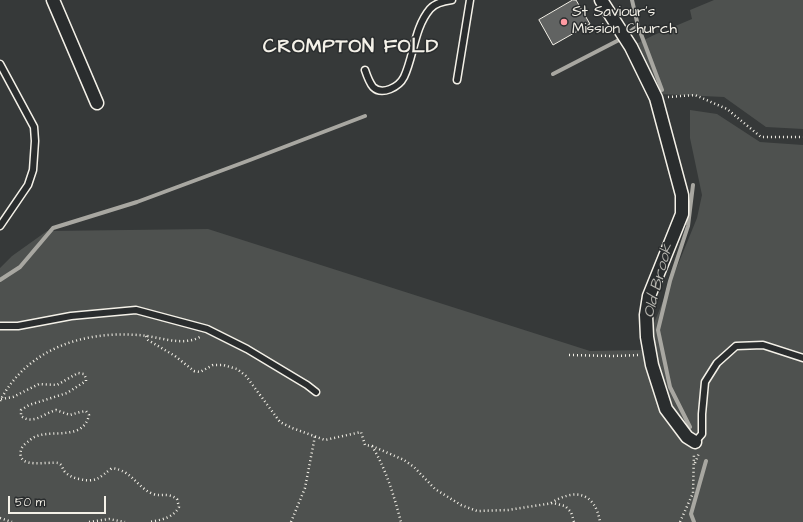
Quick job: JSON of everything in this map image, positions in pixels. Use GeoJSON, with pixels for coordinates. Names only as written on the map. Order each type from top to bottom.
{"type":"FeatureCollection","features":[{"type":"Feature","properties":{"kind":"street"},"geometry":{"type":"LineString","coordinates":[[53,0],[97,103]]}},
{"type":"Feature","properties":{"kind":"street"},"geometry":{"type":"LineString","coordinates":[[601,0],[628,43],[656,98],[682,195],[682,214],[648,296],[646,315],[647,337],[652,364],[666,409],[687,436],[695,442]]}},
{"type":"Feature","properties":{"kind":"lane"},"geometry":{"type":"LineString","coordinates":[[365,70],[373,87],[378,90],[384,91],[400,83],[404,77],[414,45],[426,15],[431,8],[437,4],[452,0]]}},
{"type":"Feature","properties":{"kind":"lane"},"geometry":{"type":"LineString","coordinates":[[457,80],[470,0]]}},
{"type":"Feature","properties":{"kind":"lane"},"geometry":{"type":"LineString","coordinates":[[0,64],[34,128],[36,140],[33,170],[28,185],[0,226]]}},
{"type":"Feature","properties":{"kind":"lane"},"geometry":{"type":"LineString","coordinates":[[0,326],[18,326],[71,316],[136,310],[207,329],[247,350],[307,385],[316,392]]}},
{"type":"Feature","properties":{"kind":"lane"},"geometry":{"type":"LineString","coordinates":[[695,442],[702,434],[705,382],[717,363],[736,346],[763,345],[803,358]]}},
{"type":"Feature","properties":{"kind":"path"},"geometry":{"type":"LineString","coordinates":[[656,98],[695,95],[727,109],[761,137],[803,137]]}},
{"type":"Feature","properties":{"kind":"path"},"geometry":{"type":"LineString","coordinates":[[1,400],[6,388],[22,370],[41,354],[68,343],[99,335],[138,335],[175,341],[193,341],[204,335],[207,329]]}},
{"type":"Feature","properties":{"kind":"path"},"geometry":{"type":"LineString","coordinates":[[146,336],[148,340],[175,356],[194,371],[200,372],[213,365],[223,365],[237,369],[246,376],[280,422],[325,440],[361,432],[365,445],[372,446],[404,460],[414,467],[435,489],[461,505],[477,511],[508,510],[551,503],[565,506],[571,512],[574,522]]}},
{"type":"Feature","properties":{"kind":"path"},"geometry":{"type":"LineString","coordinates":[[569,355],[638,355]]}},
{"type":"Feature","properties":{"kind":"path"},"geometry":{"type":"LineString","coordinates":[[1,400],[13,397],[39,384],[58,385],[78,373],[84,374],[86,381],[67,393],[29,405],[21,410],[21,416],[26,420],[32,420],[56,410],[70,415],[86,411],[89,415],[88,421],[83,427],[74,432],[51,433],[36,436],[26,442],[21,449],[21,456],[25,461],[36,464],[57,463],[62,466],[65,472],[73,478],[90,481],[99,478],[112,468],[119,469],[128,473],[144,488],[154,494],[171,495],[177,499],[179,507],[176,512],[167,518],[149,522]]}},
{"type":"Feature","properties":{"kind":"path"},"geometry":{"type":"LineString","coordinates":[[291,522],[305,488],[315,436]]}},
{"type":"Feature","properties":{"kind":"path"},"geometry":{"type":"LineString","coordinates":[[680,522],[693,493],[695,442]]}},
{"type":"Feature","properties":{"kind":"path"},"geometry":{"type":"LineString","coordinates":[[372,446],[378,456],[393,493],[401,522]]}},
{"type":"Feature","properties":{"kind":"path"},"geometry":{"type":"LineString","coordinates":[[551,503],[561,497],[572,494],[582,494],[590,498],[594,504],[600,522]]}},
{"type":"Feature","properties":{"kind":"path"},"geometry":{"type":"LineString","coordinates":[[0,518],[12,522]]}},
{"type":"Feature","properties":{"kind":"path"},"geometry":{"type":"LineString","coordinates":[[89,522],[109,519],[124,522]]}},
{"type":"Feature","properties":{"kind":"shaded area"},"geometry":{"type":"Polygon","coordinates":[[[714,0],[803,0],[803,129],[766,127],[724,97],[658,94],[634,45],[692,19],[690,10],[714,0]]]}},
{"type":"Feature","properties":{"kind":"shaded area"},"geometry":{"type":"Polygon","coordinates":[[[690,110],[717,114],[760,142],[803,145],[803,522],[0,522],[0,268],[12,256],[47,231],[208,229],[590,351],[643,350],[697,218],[702,195],[690,138],[690,110]]]}},
{"type":"Feature","properties":{"kind":"building","name":"St Saviour's Mission Church"},"geometry":{"type":"Polygon","coordinates":[[[573,0],[576,0],[590,24],[553,45],[539,20],[573,0]]]}},
{"type":"Feature","properties":{"kind":"waterway","name":"Old Brook"},"geometry":{"type":"LineString","coordinates":[[632,0],[638,26],[662,90]]}},
{"type":"Feature","properties":{"kind":"waterway"},"geometry":{"type":"LineString","coordinates":[[553,74],[617,41],[638,26]]}},
{"type":"Feature","properties":{"kind":"waterway"},"geometry":{"type":"LineString","coordinates":[[0,280],[20,267],[53,228],[137,202],[365,116]]}},
{"type":"Feature","properties":{"kind":"waterway","name":"Old Brook"},"geometry":{"type":"LineString","coordinates":[[690,427],[670,387],[658,330],[670,281],[688,226],[693,185]]}},
{"type":"Feature","properties":{"kind":"waterway","name":"Old Brook"},"geometry":{"type":"LineString","coordinates":[[694,522],[691,514],[706,461]]}},
{"type":"Feature","properties":{"kind":"place","name":"St Saviour's Mission Church"},"geometry":{"type":"Point","coordinates":[564,22]}},
{"type":"Feature","properties":{"kind":"district","name":"CROMPTON FOLD"},"geometry":{"type":"Point","coordinates":[351,48]}}]}
